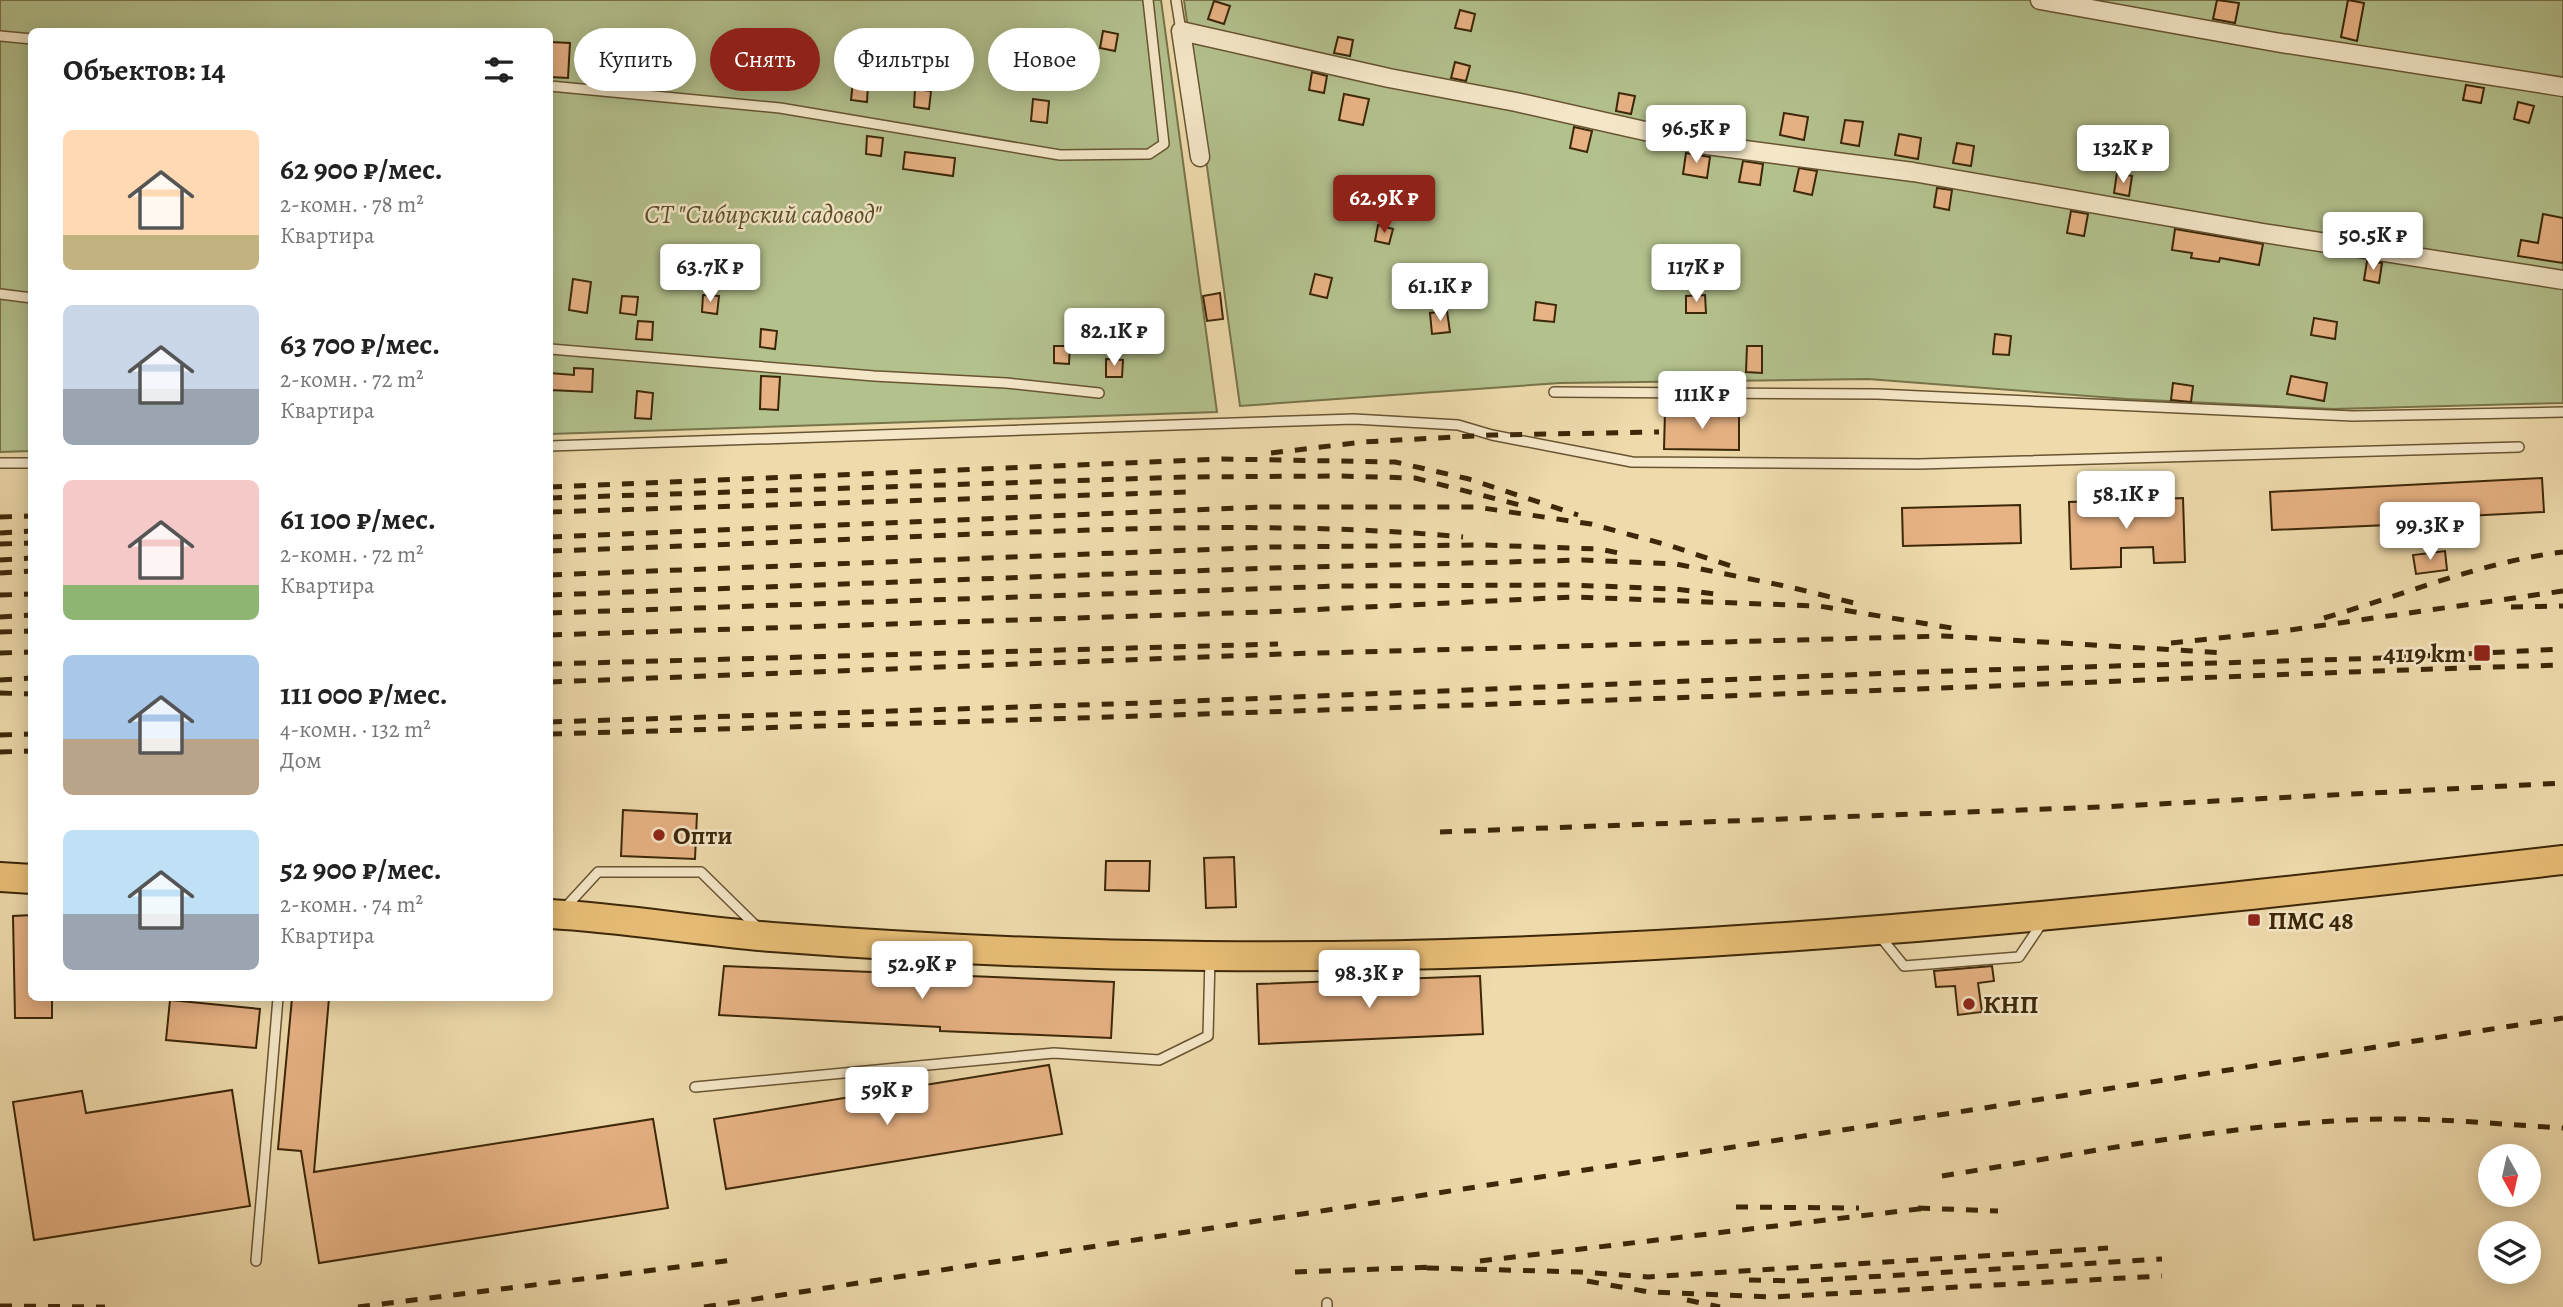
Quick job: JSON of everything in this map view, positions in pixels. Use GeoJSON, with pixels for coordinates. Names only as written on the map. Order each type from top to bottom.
{"type":"FeatureCollection","features":[{"type":"Feature","properties":{"kind":"highway"},"geometry":{"type":"LineString","coordinates":[[554,914],[766,937],[974,950],[1210,956],[1450,953],[1707,943],[2046,917],[2563,860]]}},
{"type":"Feature","properties":{"kind":"highway"},"geometry":{"type":"LineString","coordinates":[[0,877],[28,879]]}},
{"type":"Feature","properties":{"kind":"street"},"geometry":{"type":"LineString","coordinates":[[2040,0],[2275,42],[2563,87]]}},
{"type":"Feature","properties":{"kind":"street"},"geometry":{"type":"LineString","coordinates":[[1200,157],[1181,32],[1707,145],[1913,172],[2289,237],[2563,280]]}},
{"type":"Feature","properties":{"kind":"lane"},"geometry":{"type":"LineString","coordinates":[[553,86],[780,108],[1060,155],[1149,155],[1164,144],[1148,0]]}},
{"type":"Feature","properties":{"kind":"lane"},"geometry":{"type":"LineString","coordinates":[[1176,0],[1181,32]]}},
{"type":"Feature","properties":{"kind":"lane"},"geometry":{"type":"LineString","coordinates":[[0,36],[28,39]]}},
{"type":"Feature","properties":{"kind":"lane"},"geometry":{"type":"LineString","coordinates":[[0,294],[28,298]]}},
{"type":"Feature","properties":{"kind":"lane"},"geometry":{"type":"LineString","coordinates":[[553,349],[874,376],[1006,383],[1099,393]]}},
{"type":"Feature","properties":{"kind":"lane"},"geometry":{"type":"LineString","coordinates":[[1554,392],[1877,394],[2353,415],[2563,412]]}},
{"type":"Feature","properties":{"kind":"lane"},"geometry":{"type":"LineString","coordinates":[[553,446],[1354,419],[1458,425],[1492,435],[1632,462],[1919,464],[2519,447]]}},
{"type":"Feature","properties":{"kind":"lane"},"geometry":{"type":"LineString","coordinates":[[0,463],[28,463]]}},
{"type":"Feature","properties":{"kind":"lane"},"geometry":{"type":"LineString","coordinates":[[554,914],[598,872],[701,872],[766,937]]}},
{"type":"Feature","properties":{"kind":"lane"},"geometry":{"type":"LineString","coordinates":[[1876,931],[1903,966],[2019,957],[2046,917]]}},
{"type":"Feature","properties":{"kind":"lane"},"geometry":{"type":"LineString","coordinates":[[695,1087],[1054,1053],[1159,1060],[1208,1036],[1210,956]]}},
{"type":"Feature","properties":{"kind":"lane"},"geometry":{"type":"LineString","coordinates":[[256,1261],[278,1001]]}},
{"type":"Feature","properties":{"kind":"green space","name":"СТ \"Сибирский садовод\""},"geometry":{"type":"Polygon","coordinates":[[[0,0],[1161,0],[1217,412],[553,434],[553,28],[28,28],[28,451],[0,452],[0,0]]]}},
{"type":"Feature","properties":{"kind":"green space"},"geometry":{"type":"Polygon","coordinates":[[[1184,0],[2563,0],[2563,403],[2333,409],[2127,399],[1868,379],[1560,383],[1240,406],[1184,0]]]}},
{"type":"Feature","properties":{"kind":"building"},"geometry":{"type":"Polygon","coordinates":[[[2217,0],[2239,3],[2235,23],[2213,19],[2217,0]]]}},
{"type":"Feature","properties":{"kind":"building"},"geometry":{"type":"Polygon","coordinates":[[[2348,0],[2364,3],[2357,41],[2341,37],[2348,0]]]}},
{"type":"Feature","properties":{"kind":"building"},"geometry":{"type":"Polygon","coordinates":[[[1214,1],[1230,6],[1224,24],[1208,19],[1214,1]]]}},
{"type":"Feature","properties":{"kind":"building"},"geometry":{"type":"Polygon","coordinates":[[[1460,10],[1475,14],[1471,31],[1455,28],[1460,10]]]}},
{"type":"Feature","properties":{"kind":"building"},"geometry":{"type":"Polygon","coordinates":[[[1103,31],[1118,34],[1115,51],[1100,48],[1103,31]]]}},
{"type":"Feature","properties":{"kind":"building"},"geometry":{"type":"Polygon","coordinates":[[[1338,37],[1353,40],[1350,56],[1334,53],[1338,37]]]}},
{"type":"Feature","properties":{"kind":"building"},"geometry":{"type":"Polygon","coordinates":[[[553,42],[570,43],[568,78],[553,77],[553,42]]]}},
{"type":"Feature","properties":{"kind":"building"},"geometry":{"type":"Polygon","coordinates":[[[1455,62],[1470,66],[1466,81],[1451,78],[1455,62]]]}},
{"type":"Feature","properties":{"kind":"building"},"geometry":{"type":"Polygon","coordinates":[[[1312,72],[1327,76],[1324,93],[1309,90],[1312,72]]]}},
{"type":"Feature","properties":{"kind":"building"},"geometry":{"type":"Polygon","coordinates":[[[2466,85],[2484,88],[2481,103],[2463,100],[2466,85]]]}},
{"type":"Feature","properties":{"kind":"building"},"geometry":{"type":"Polygon","coordinates":[[[852,91],[868,91],[867,102],[851,100],[852,91]]]}},
{"type":"Feature","properties":{"kind":"building"},"geometry":{"type":"Polygon","coordinates":[[[915,91],[931,91],[929,109],[914,107],[915,91]]]}},
{"type":"Feature","properties":{"kind":"building"},"geometry":{"type":"Polygon","coordinates":[[[1619,93],[1635,96],[1631,114],[1616,111],[1619,93]]]}},
{"type":"Feature","properties":{"kind":"building"},"geometry":{"type":"Polygon","coordinates":[[[1344,94],[1369,99],[1363,125],[1339,120],[1344,94]]]}},
{"type":"Feature","properties":{"kind":"building"},"geometry":{"type":"Polygon","coordinates":[[[1033,99],[1049,101],[1047,123],[1031,121],[1033,99]]]}},
{"type":"Feature","properties":{"kind":"building"},"geometry":{"type":"Polygon","coordinates":[[[2518,102],[2534,106],[2529,123],[2514,119],[2518,102]]]}},
{"type":"Feature","properties":{"kind":"building"},"geometry":{"type":"Polygon","coordinates":[[[1784,113],[1808,117],[1804,140],[1780,135],[1784,113]]]}},
{"type":"Feature","properties":{"kind":"building"},"geometry":{"type":"Polygon","coordinates":[[[1845,120],[1863,122],[1859,146],[1841,143],[1845,120]]]}},
{"type":"Feature","properties":{"kind":"building"},"geometry":{"type":"Polygon","coordinates":[[[1574,127],[1592,131],[1587,152],[1570,148],[1574,127]]]}},
{"type":"Feature","properties":{"kind":"building"},"geometry":{"type":"Polygon","coordinates":[[[1899,134],[1921,138],[1918,159],[1895,155],[1899,134]]]}},
{"type":"Feature","properties":{"kind":"building"},"geometry":{"type":"Polygon","coordinates":[[[867,136],[883,138],[881,156],[866,154],[867,136]]]}},
{"type":"Feature","properties":{"kind":"building"},"geometry":{"type":"Polygon","coordinates":[[[1957,143],[1974,146],[1971,166],[1953,163],[1957,143]]]}},
{"type":"Feature","properties":{"kind":"building"},"geometry":{"type":"Polygon","coordinates":[[[905,152],[955,158],[953,176],[903,169],[905,152]]]}},
{"type":"Feature","properties":{"kind":"building"},"geometry":{"type":"Polygon","coordinates":[[[1686,153],[1710,157],[1707,178],[1683,174],[1686,153]]]}},
{"type":"Feature","properties":{"kind":"building"},"geometry":{"type":"Polygon","coordinates":[[[1743,161],[1763,164],[1760,185],[1739,182],[1743,161]]]}},
{"type":"Feature","properties":{"kind":"building"},"geometry":{"type":"Polygon","coordinates":[[[1799,168],[1817,171],[1812,195],[1794,191],[1799,168]]]}},
{"type":"Feature","properties":{"kind":"building"},"geometry":{"type":"Polygon","coordinates":[[[2117,173],[2132,176],[2129,196],[2114,193],[2117,173]]]}},
{"type":"Feature","properties":{"kind":"building"},"geometry":{"type":"Polygon","coordinates":[[[1937,188],[1952,190],[1949,210],[1934,207],[1937,188]]]}},
{"type":"Feature","properties":{"kind":"building"},"geometry":{"type":"Polygon","coordinates":[[[2071,211],[2088,214],[2084,236],[2067,233],[2071,211]]]}},
{"type":"Feature","properties":{"kind":"building"},"geometry":{"type":"Polygon","coordinates":[[[2354,214],[2369,217],[2366,236],[2350,233],[2354,214]]]}},
{"type":"Feature","properties":{"kind":"building"},"geometry":{"type":"Polygon","coordinates":[[[2543,214],[2563,218],[2563,263],[2518,256],[2521,240],[2538,243],[2543,214]]]}},
{"type":"Feature","properties":{"kind":"building"},"geometry":{"type":"Polygon","coordinates":[[[1378,225],[1393,229],[1389,244],[1375,241],[1378,225]]]}},
{"type":"Feature","properties":{"kind":"building"},"geometry":{"type":"Polygon","coordinates":[[[2175,229],[2263,244],[2259,265],[2220,258],[2219,262],[2191,258],[2192,253],[2172,250],[2175,229]]]}},
{"type":"Feature","properties":{"kind":"building"},"geometry":{"type":"Polygon","coordinates":[[[2367,261],[2382,263],[2379,283],[2364,280],[2367,261]]]}},
{"type":"Feature","properties":{"kind":"building"},"geometry":{"type":"Polygon","coordinates":[[[1315,274],[1332,278],[1327,298],[1310,294],[1315,274]]]}},
{"type":"Feature","properties":{"kind":"building"},"geometry":{"type":"Polygon","coordinates":[[[573,279],[591,282],[587,313],[569,310],[573,279]]]}},
{"type":"Feature","properties":{"kind":"building"},"geometry":{"type":"Polygon","coordinates":[[[1408,287],[1425,292],[1423,307],[1405,302],[1408,287]]]}},
{"type":"Feature","properties":{"kind":"building"},"geometry":{"type":"Polygon","coordinates":[[[1220,293],[1223,319],[1207,321],[1203,296],[1220,293]]]}},
{"type":"Feature","properties":{"kind":"building"},"geometry":{"type":"Polygon","coordinates":[[[703,295],[719,296],[717,314],[702,312],[703,295]]]}},
{"type":"Feature","properties":{"kind":"building"},"geometry":{"type":"Polygon","coordinates":[[[1705,295],[1706,313],[1686,313],[1686,296],[1705,295]]]}},
{"type":"Feature","properties":{"kind":"building"},"geometry":{"type":"Polygon","coordinates":[[[622,296],[638,297],[636,315],[620,313],[622,296]]]}},
{"type":"Feature","properties":{"kind":"building"},"geometry":{"type":"Polygon","coordinates":[[[1536,302],[1556,305],[1554,322],[1534,320],[1536,302]]]}},
{"type":"Feature","properties":{"kind":"building"},"geometry":{"type":"Polygon","coordinates":[[[1447,311],[1450,332],[1432,334],[1430,313],[1447,311]]]}},
{"type":"Feature","properties":{"kind":"building"},"geometry":{"type":"Polygon","coordinates":[[[2314,318],[2337,322],[2335,339],[2311,335],[2314,318]]]}},
{"type":"Feature","properties":{"kind":"building"},"geometry":{"type":"Polygon","coordinates":[[[638,321],[653,322],[652,340],[636,339],[638,321]]]}},
{"type":"Feature","properties":{"kind":"building"},"geometry":{"type":"Polygon","coordinates":[[[761,329],[777,331],[775,349],[760,347],[761,329]]]}},
{"type":"Feature","properties":{"kind":"building"},"geometry":{"type":"Polygon","coordinates":[[[1995,334],[2011,336],[2009,355],[1993,354],[1995,334]]]}},
{"type":"Feature","properties":{"kind":"building"},"geometry":{"type":"Polygon","coordinates":[[[1054,346],[1070,346],[1069,364],[1054,363],[1054,346]]]}},
{"type":"Feature","properties":{"kind":"building"},"geometry":{"type":"Polygon","coordinates":[[[1747,346],[1762,346],[1762,373],[1746,372],[1747,346]]]}},
{"type":"Feature","properties":{"kind":"building"},"geometry":{"type":"Polygon","coordinates":[[[1106,359],[1123,360],[1122,377],[1106,377],[1106,359]]]}},
{"type":"Feature","properties":{"kind":"building"},"geometry":{"type":"Polygon","coordinates":[[[574,368],[593,369],[592,392],[553,390],[553,373],[574,375],[574,368]]]}},
{"type":"Feature","properties":{"kind":"building"},"geometry":{"type":"Polygon","coordinates":[[[761,376],[780,377],[778,410],[760,409],[761,376]]]}},
{"type":"Feature","properties":{"kind":"building"},"geometry":{"type":"Polygon","coordinates":[[[2291,376],[2327,383],[2324,401],[2287,394],[2291,376]]]}},
{"type":"Feature","properties":{"kind":"building"},"geometry":{"type":"Polygon","coordinates":[[[2173,383],[2193,386],[2191,402],[2171,400],[2173,383]]]}},
{"type":"Feature","properties":{"kind":"building"},"geometry":{"type":"Polygon","coordinates":[[[637,391],[653,393],[651,419],[635,418],[637,391]]]}},
{"type":"Feature","properties":{"kind":"building"},"geometry":{"type":"Polygon","coordinates":[[[1665,411],[1739,412],[1739,450],[1664,449],[1665,411]]]}},
{"type":"Feature","properties":{"kind":"building"},"geometry":{"type":"Polygon","coordinates":[[[2542,478],[2544,512],[2411,519],[2411,524],[2272,530],[2270,492],[2542,478]]]}},
{"type":"Feature","properties":{"kind":"building"},"geometry":{"type":"Polygon","coordinates":[[[2183,498],[2185,562],[2154,563],[2153,547],[2121,548],[2121,567],[2071,569],[2069,502],[2183,498]]]}},
{"type":"Feature","properties":{"kind":"building"},"geometry":{"type":"Polygon","coordinates":[[[2020,505],[2021,543],[1903,546],[1902,508],[2020,505]]]}},
{"type":"Feature","properties":{"kind":"building"},"geometry":{"type":"Polygon","coordinates":[[[2445,551],[2447,570],[2416,574],[2413,555],[2445,551]]]}},
{"type":"Feature","properties":{"kind":"building","name":"Опти"},"geometry":{"type":"Polygon","coordinates":[[[623,810],[697,814],[695,859],[621,856],[623,810]]]}},
{"type":"Feature","properties":{"kind":"building"},"geometry":{"type":"Polygon","coordinates":[[[1234,857],[1236,907],[1206,908],[1204,858],[1234,857]]]}},
{"type":"Feature","properties":{"kind":"building"},"geometry":{"type":"Polygon","coordinates":[[[1106,861],[1150,861],[1149,891],[1105,890],[1106,861]]]}},
{"type":"Feature","properties":{"kind":"building"},"geometry":{"type":"Polygon","coordinates":[[[28,915],[28,1001],[52,1001],[52,1018],[15,1018],[13,916],[28,915]]]}},
{"type":"Feature","properties":{"kind":"building"},"geometry":{"type":"Polygon","coordinates":[[[724,966],[1114,982],[1111,1038],[940,1031],[940,1027],[719,1015],[724,966]]]}},
{"type":"Feature","properties":{"kind":"building"},"geometry":{"type":"Polygon","coordinates":[[[1992,966],[1994,981],[1978,983],[1982,1012],[1958,1015],[1955,986],[1936,987],[1934,971],[1992,966]]]}},
{"type":"Feature","properties":{"kind":"building"},"geometry":{"type":"Polygon","coordinates":[[[1480,976],[1483,1034],[1259,1044],[1257,984],[1480,976]]]}},
{"type":"Feature","properties":{"kind":"building"},"geometry":{"type":"Polygon","coordinates":[[[170,1001],[260,1009],[256,1048],[166,1040],[170,1001]]]}},
{"type":"Feature","properties":{"kind":"building"},"geometry":{"type":"Polygon","coordinates":[[[292,1001],[329,1001],[314,1172],[653,1119],[668,1208],[319,1263],[301,1151],[278,1149],[292,1001]]]}},
{"type":"Feature","properties":{"kind":"building"},"geometry":{"type":"Polygon","coordinates":[[[1049,1065],[1062,1134],[726,1189],[714,1119],[1049,1065]]]}},
{"type":"Feature","properties":{"kind":"building"},"geometry":{"type":"Polygon","coordinates":[[[232,1090],[250,1206],[34,1240],[13,1102],[82,1091],[86,1113],[232,1090]]]}},
{"type":"Feature","properties":{"kind":"railway"},"geometry":{"type":"LineString","coordinates":[[1271,453],[1363,442],[1492,435],[1659,432]]}},
{"type":"Feature","properties":{"kind":"railway"},"geometry":{"type":"LineString","coordinates":[[553,487],[1222,459],[1395,462],[1469,479],[1578,515]]}},
{"type":"Feature","properties":{"kind":"railway"},"geometry":{"type":"LineString","coordinates":[[553,498],[1185,477],[1338,476],[1415,478],[1520,505]]}},
{"type":"Feature","properties":{"kind":"railway"},"geometry":{"type":"LineString","coordinates":[[553,512],[1188,492]]}},
{"type":"Feature","properties":{"kind":"railway"},"geometry":{"type":"LineString","coordinates":[[553,537],[1265,507],[1476,507],[1591,524],[1734,567]]}},
{"type":"Feature","properties":{"kind":"railway"},"geometry":{"type":"LineString","coordinates":[[0,517],[28,516]]}},
{"type":"Feature","properties":{"kind":"railway"},"geometry":{"type":"LineString","coordinates":[[553,551],[1160,528],[1342,529],[1463,537]]}},
{"type":"Feature","properties":{"kind":"railway"},"geometry":{"type":"LineString","coordinates":[[0,533],[28,531]]}},
{"type":"Feature","properties":{"kind":"railway"},"geometry":{"type":"LineString","coordinates":[[0,544],[28,543]]}},
{"type":"Feature","properties":{"kind":"railway"},"geometry":{"type":"LineString","coordinates":[[553,575],[1272,547],[1483,545],[1599,549],[1624,554]]}},
{"type":"Feature","properties":{"kind":"railway"},"geometry":{"type":"LineString","coordinates":[[2324,618],[2472,571],[2563,552]]}},
{"type":"Feature","properties":{"kind":"railway"},"geometry":{"type":"LineString","coordinates":[[0,560],[28,558]]}},
{"type":"Feature","properties":{"kind":"railway"},"geometry":{"type":"LineString","coordinates":[[553,595],[1272,568],[1583,560],[1676,564],[1854,603]]}},
{"type":"Feature","properties":{"kind":"railway"},"geometry":{"type":"LineString","coordinates":[[0,573],[28,571]]}},
{"type":"Feature","properties":{"kind":"railway"},"geometry":{"type":"LineString","coordinates":[[553,613],[1339,586],[1570,585],[1675,589],[1715,594]]}},
{"type":"Feature","properties":{"kind":"railway"},"geometry":{"type":"LineString","coordinates":[[2171,643],[2276,632],[2563,591]]}},
{"type":"Feature","properties":{"kind":"railway"},"geometry":{"type":"LineString","coordinates":[[0,595],[28,594]]}},
{"type":"Feature","properties":{"kind":"railway"},"geometry":{"type":"LineString","coordinates":[[553,635],[1264,612],[1573,597],[1819,606],[1958,629]]}},
{"type":"Feature","properties":{"kind":"railway"},"geometry":{"type":"LineString","coordinates":[[2511,607],[2563,606]]}},
{"type":"Feature","properties":{"kind":"railway"},"geometry":{"type":"LineString","coordinates":[[0,617],[28,615]]}},
{"type":"Feature","properties":{"kind":"railway"},"geometry":{"type":"LineString","coordinates":[[0,632],[28,631]]}},
{"type":"Feature","properties":{"kind":"railway"},"geometry":{"type":"LineString","coordinates":[[553,682],[1282,654],[1943,636],[2226,653]]}},
{"type":"Feature","properties":{"kind":"railway"},"geometry":{"type":"LineString","coordinates":[[553,664],[1278,644]]}},
{"type":"Feature","properties":{"kind":"railway"},"geometry":{"type":"LineString","coordinates":[[553,722],[1143,703],[1917,672],[2383,658],[2563,649]]}},
{"type":"Feature","properties":{"kind":"railway"},"geometry":{"type":"LineString","coordinates":[[0,653],[28,652]]}},
{"type":"Feature","properties":{"kind":"railway"},"geometry":{"type":"LineString","coordinates":[[553,734],[1403,707],[2563,665]]}},
{"type":"Feature","properties":{"kind":"railway"},"geometry":{"type":"LineString","coordinates":[[0,680],[28,678]]}},
{"type":"Feature","properties":{"kind":"railway"},"geometry":{"type":"LineString","coordinates":[[0,693],[28,694]]}},
{"type":"Feature","properties":{"kind":"railway"},"geometry":{"type":"LineString","coordinates":[[0,735],[28,734]]}},
{"type":"Feature","properties":{"kind":"railway"},"geometry":{"type":"LineString","coordinates":[[0,752],[28,751]]}},
{"type":"Feature","properties":{"kind":"railway"},"geometry":{"type":"LineString","coordinates":[[1440,832],[2101,807],[2563,783]]}},
{"type":"Feature","properties":{"kind":"railway"},"geometry":{"type":"LineString","coordinates":[[704,1307],[2563,1018]]}},
{"type":"Feature","properties":{"kind":"railway"},"geometry":{"type":"LineString","coordinates":[[1942,1176],[2146,1142],[2299,1124],[2404,1119],[2563,1128]]}},
{"type":"Feature","properties":{"kind":"railway"},"geometry":{"type":"LineString","coordinates":[[1736,1207],[1859,1208]]}},
{"type":"Feature","properties":{"kind":"railway"},"geometry":{"type":"LineString","coordinates":[[1918,1208],[1998,1211]]}},
{"type":"Feature","properties":{"kind":"railway"},"geometry":{"type":"LineString","coordinates":[[1480,1261],[1927,1208]]}},
{"type":"Feature","properties":{"kind":"railway"},"geometry":{"type":"LineString","coordinates":[[1427,1268],[1581,1272],[1648,1277],[2108,1248]]}},
{"type":"Feature","properties":{"kind":"railway"},"geometry":{"type":"LineString","coordinates":[[1749,1280],[1801,1281],[2162,1259]]}},
{"type":"Feature","properties":{"kind":"railway"},"geometry":{"type":"LineString","coordinates":[[358,1307],[733,1260]]}},
{"type":"Feature","properties":{"kind":"railway"},"geometry":{"type":"LineString","coordinates":[[1295,1272],[1435,1267]]}},
{"type":"Feature","properties":{"kind":"railway"},"geometry":{"type":"LineString","coordinates":[[1587,1281],[1649,1292],[1772,1297],[2162,1276]]}},
{"type":"Feature","properties":{"kind":"railway"},"geometry":{"type":"LineString","coordinates":[[1687,1300],[1720,1307]]}},
{"type":"Feature","properties":{"kind":"railway"},"geometry":{"type":"LineString","coordinates":[[0,1306],[105,1307]]}},
{"type":"Feature","properties":{"kind":"place","name":"4119 km"},"geometry":{"type":"Point","coordinates":[2482,653]}},
{"type":"Feature","properties":{"kind":"place","name":"Опти"},"geometry":{"type":"Point","coordinates":[659,835]}},
{"type":"Feature","properties":{"kind":"place","name":"ПМС 48"},"geometry":{"type":"Point","coordinates":[2254,920]}},
{"type":"Feature","properties":{"kind":"place","name":"КНП"},"geometry":{"type":"Point","coordinates":[1969,1004]}}]}
